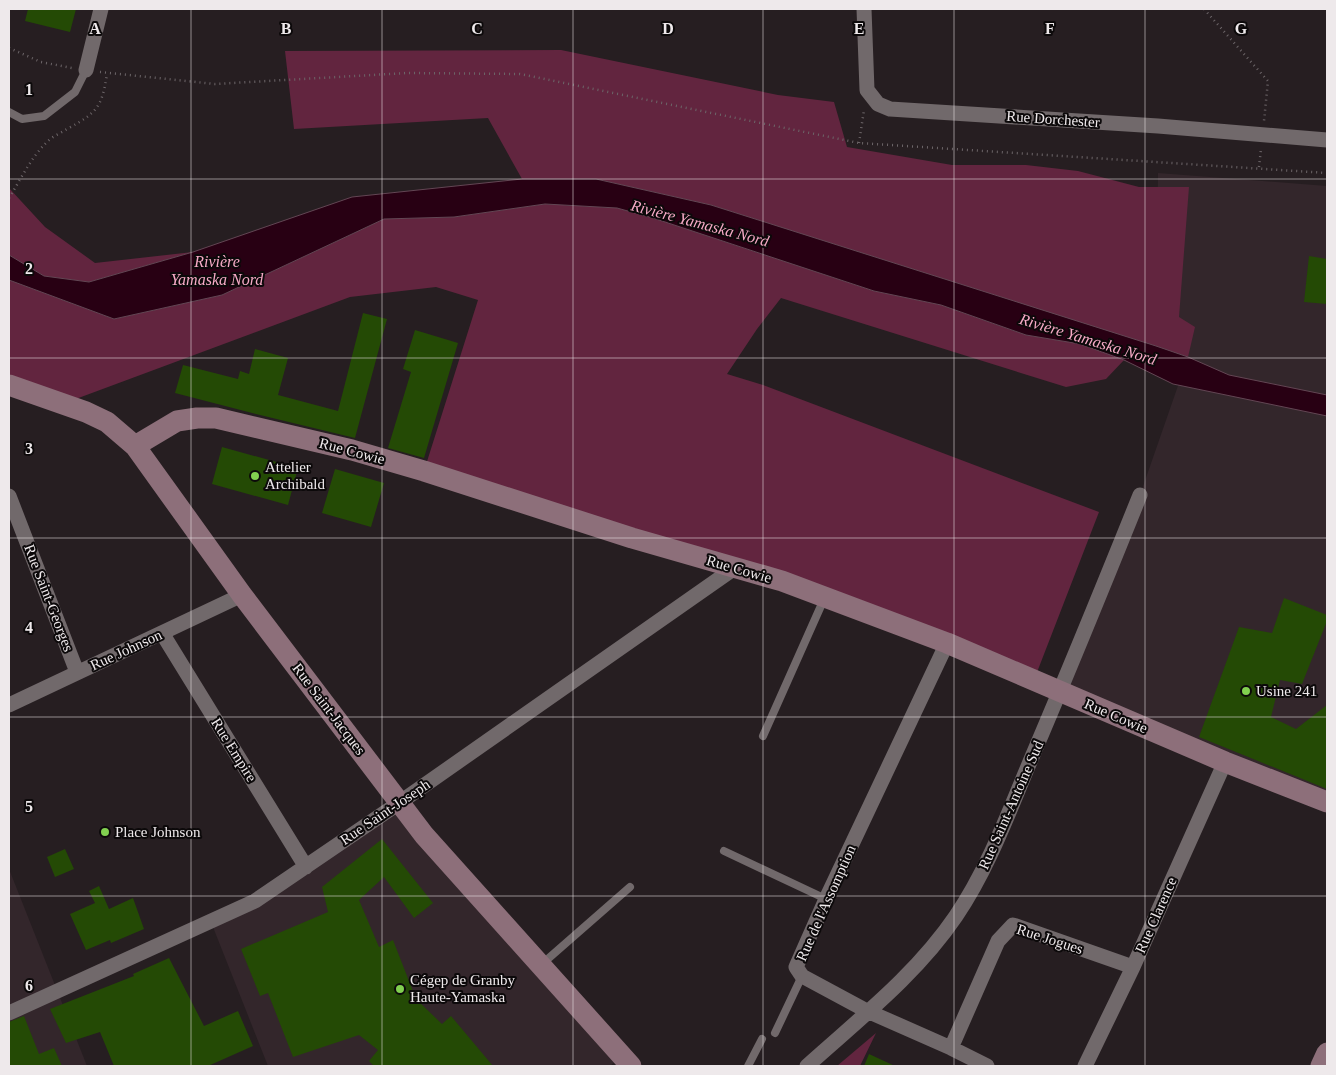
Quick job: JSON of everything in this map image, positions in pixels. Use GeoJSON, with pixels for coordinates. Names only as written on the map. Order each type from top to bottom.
{"type":"FeatureCollection","features":[{"type":"Feature","properties":{"kind":"street"},"geometry":{"type":"LineString","coordinates":[[86,70],[100,9]]}},
{"type":"Feature","properties":{"kind":"street"},"geometry":{"type":"LineString","coordinates":[[864,9],[867,90]]}},
{"type":"Feature","properties":{"kind":"street","name":"Rue Dorchester"},"geometry":{"type":"LineString","coordinates":[[867,90],[878,104],[890,109],[1158,126],[1327,140]]}},
{"type":"Feature","properties":{"kind":"street","name":"Rue Saint-Jacques"},"geometry":{"type":"LineString","coordinates":[[9,385],[86,412],[107,422],[135,446],[242,595],[399,803],[424,834],[631,1066]]}},
{"type":"Feature","properties":{"kind":"street","name":"Rue Cowie"},"geometry":{"type":"LineString","coordinates":[[135,446],[177,421],[216,418],[352,450],[424,471],[632,538],[782,581],[947,643],[1225,762],[1327,802]]}},
{"type":"Feature","properties":{"kind":"street","name":"Rue Saint-Antoine Sud"},"geometry":{"type":"LineString","coordinates":[[807,1066],[880,1001],[928,952],[956,916],[988,860],[1060,692],[1140,495]]}},
{"type":"Feature","properties":{"kind":"street","name":"Rue Saint-Georges"},"geometry":{"type":"LineString","coordinates":[[9,496],[78,672]]}},
{"type":"Feature","properties":{"kind":"street","name":"Rue Saint-Joseph"},"geometry":{"type":"LineString","coordinates":[[9,1013],[256,901],[736,567]]}},
{"type":"Feature","properties":{"kind":"street","name":"Rue Johnson"},"geometry":{"type":"LineString","coordinates":[[9,705],[242,595]]}},
{"type":"Feature","properties":{"kind":"street","name":"Rue Empire"},"geometry":{"type":"LineString","coordinates":[[162,633],[306,867]]}},
{"type":"Feature","properties":{"kind":"street","name":"Rue de l'Assomption"},"geometry":{"type":"LineString","coordinates":[[947,643],[826,899],[796,967],[802,976],[867,1011],[951,1048],[986,1066]]}},
{"type":"Feature","properties":{"kind":"street","name":"Rue Clarence"},"geometry":{"type":"LineString","coordinates":[[1085,1066],[1133,967],[1225,762]]}},
{"type":"Feature","properties":{"kind":"street","name":"Rue Jogues"},"geometry":{"type":"LineString","coordinates":[[951,1048],[998,941],[1013,925],[1133,967]]}},
{"type":"Feature","properties":{"kind":"street"},"geometry":{"type":"LineString","coordinates":[[1320,1066],[1327,1053]]}},
{"type":"Feature","properties":{"kind":"lane"},"geometry":{"type":"LineString","coordinates":[[9,112],[22,119],[44,116],[75,92],[86,70]]}},
{"type":"Feature","properties":{"kind":"lane"},"geometry":{"type":"LineString","coordinates":[[763,736],[825,597]]}},
{"type":"Feature","properties":{"kind":"lane"},"geometry":{"type":"LineString","coordinates":[[724,851],[826,899]]}},
{"type":"Feature","properties":{"kind":"lane"},"geometry":{"type":"LineString","coordinates":[[541,965],[630,887]]}},
{"type":"Feature","properties":{"kind":"lane"},"geometry":{"type":"LineString","coordinates":[[775,1033],[802,976]]}},
{"type":"Feature","properties":{"kind":"lane"},"geometry":{"type":"LineString","coordinates":[[748,1066],[762,1039]]}},
{"type":"Feature","properties":{"kind":"path"},"geometry":{"type":"LineString","coordinates":[[1204,9],[1268,81],[1259,167]]}},
{"type":"Feature","properties":{"kind":"path"},"geometry":{"type":"LineString","coordinates":[[9,48],[41,62],[108,74],[215,84],[407,73],[520,74],[859,143],[1327,172]]}},
{"type":"Feature","properties":{"kind":"path"},"geometry":{"type":"LineString","coordinates":[[9,198],[34,158],[50,139],[91,114],[100,104],[108,74]]}},
{"type":"Feature","properties":{"kind":"path"},"geometry":{"type":"LineString","coordinates":[[859,143],[867,90]]}},
{"type":"Feature","properties":{"kind":"shaded area"},"geometry":{"type":"Polygon","coordinates":[[[561,50],[778,95],[834,102],[847,147],[952,165],[1026,165],[1078,171],[1139,187],[1189,187],[1179,317],[1195,327],[1188,357],[711,205],[596,179],[522,179],[488,118],[294,129],[285,51],[561,50]]]}},
{"type":"Feature","properties":{"kind":"shaded area"},"geometry":{"type":"Polygon","coordinates":[[[1158,173],[1327,186],[1327,802],[1060,692],[1140,495],[1188,357],[1156,346],[1158,173]]]}},
{"type":"Feature","properties":{"kind":"shaded area"},"geometry":{"type":"Polygon","coordinates":[[[9,188],[45,227],[95,263],[193,252],[89,282],[44,276],[9,255],[9,188]]]}},
{"type":"Feature","properties":{"kind":"shaded area"},"geometry":{"type":"Polygon","coordinates":[[[545,204],[617,208],[653,218],[874,291],[941,305],[1026,335],[1080,344],[1124,360],[1106,379],[1066,387],[781,298],[757,329],[727,374],[763,385],[1099,512],[1034,680],[947,643],[424,471],[478,300],[436,287],[350,297],[65,403],[9,385],[9,280],[114,319],[222,295],[384,219],[454,217],[545,204]]]}},
{"type":"Feature","properties":{"kind":"shaded area","name":"Cégep de Granby Haute-Yamaska"},"geometry":{"type":"Polygon","coordinates":[[[399,803],[622,1056],[610,1066],[268,1066],[211,922],[399,803]]]}},
{"type":"Feature","properties":{"kind":"shaded area"},"geometry":{"type":"Polygon","coordinates":[[[9,869],[87,1066],[9,1066],[9,869]]]}},
{"type":"Feature","properties":{"kind":"shaded area"},"geometry":{"type":"Polygon","coordinates":[[[876,1033],[860,1066],[837,1066],[876,1033]]]}},
{"type":"Feature","properties":{"kind":"water","name":"Rivière Yamaska Nord"},"geometry":{"type":"Polygon","coordinates":[[[522,179],[596,179],[711,205],[1156,346],[1188,357],[1229,375],[1327,395],[1327,416],[1173,384],[1124,360],[1080,344],[1026,335],[941,305],[874,291],[653,218],[617,208],[545,204],[454,217],[384,219],[222,295],[114,319],[9,280],[9,255],[44,276],[89,282],[193,252],[352,197],[522,179]]]}},
{"type":"Feature","properties":{"kind":"building"},"geometry":{"type":"Polygon","coordinates":[[[28,9],[76,9],[70,32],[25,21],[28,9]]]}},
{"type":"Feature","properties":{"kind":"building"},"geometry":{"type":"Polygon","coordinates":[[[1309,256],[1327,259],[1327,304],[1304,302],[1309,256]]]}},
{"type":"Feature","properties":{"kind":"building"},"geometry":{"type":"Polygon","coordinates":[[[363,313],[387,319],[355,438],[175,393],[183,365],[238,379],[240,371],[249,374],[255,349],[288,358],[278,395],[338,411],[363,313]]]}},
{"type":"Feature","properties":{"kind":"building"},"geometry":{"type":"Polygon","coordinates":[[[415,330],[458,343],[424,458],[388,448],[411,372],[403,369],[415,330]]]}},
{"type":"Feature","properties":{"kind":"building","name":"Attelier Archibald"},"geometry":{"type":"Polygon","coordinates":[[[222,447],[298,468],[288,505],[212,484],[222,447]]]}},
{"type":"Feature","properties":{"kind":"building"},"geometry":{"type":"Polygon","coordinates":[[[335,469],[384,483],[371,527],[322,513],[335,469]]]}},
{"type":"Feature","properties":{"kind":"building","name":"Usine 241"},"geometry":{"type":"Polygon","coordinates":[[[1284,598],[1327,615],[1327,621],[1302,684],[1280,680],[1271,717],[1296,729],[1327,705],[1327,789],[1199,737],[1239,627],[1272,633],[1284,598]]]}},
{"type":"Feature","properties":{"kind":"building","name":"Cégep de Granby Haute-Yamaska"},"geometry":{"type":"Polygon","coordinates":[[[382,839],[433,903],[414,918],[384,877],[359,900],[379,947],[393,940],[416,999],[442,1024],[451,1016],[493,1066],[374,1066],[369,1061],[378,1050],[359,1035],[293,1057],[268,993],[260,996],[241,949],[328,912],[322,887],[382,839]]]}},
{"type":"Feature","properties":{"kind":"building"},"geometry":{"type":"Polygon","coordinates":[[[65,849],[74,869],[55,877],[47,857],[65,849]]]}},
{"type":"Feature","properties":{"kind":"building"},"geometry":{"type":"Polygon","coordinates":[[[99,886],[109,909],[133,898],[144,929],[111,943],[110,940],[86,950],[70,914],[95,903],[89,891],[99,886]]]}},
{"type":"Feature","properties":{"kind":"building"},"geometry":{"type":"Polygon","coordinates":[[[169,958],[204,1026],[238,1011],[253,1046],[208,1066],[114,1066],[100,1032],[66,1043],[50,1009],[134,976],[133,974],[169,958]]]}},
{"type":"Feature","properties":{"kind":"building"},"geometry":{"type":"Polygon","coordinates":[[[24,1016],[39,1054],[54,1048],[62,1066],[9,1066],[9,1022],[24,1016]]]}},
{"type":"Feature","properties":{"kind":"building"},"geometry":{"type":"Polygon","coordinates":[[[869,1054],[895,1066],[864,1066],[869,1054]]]}},
{"type":"Feature","properties":{"kind":"place","name":"Attelier Archibald"},"geometry":{"type":"Point","coordinates":[255,476]}},
{"type":"Feature","properties":{"kind":"place","name":"Usine 241"},"geometry":{"type":"Point","coordinates":[1246,691]}},
{"type":"Feature","properties":{"kind":"place","name":"Place Johnson"},"geometry":{"type":"Point","coordinates":[105,832]}},
{"type":"Feature","properties":{"kind":"place","name":"Cégep de Granby Haute-Yamaska"},"geometry":{"type":"Point","coordinates":[400,989]}}]}
